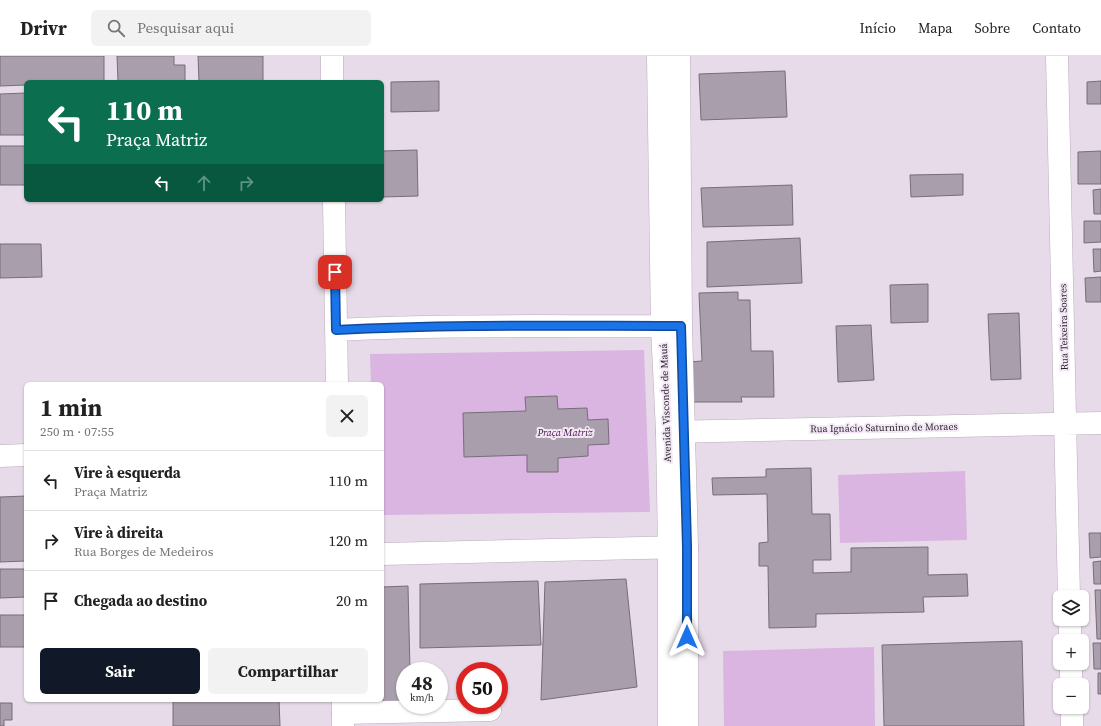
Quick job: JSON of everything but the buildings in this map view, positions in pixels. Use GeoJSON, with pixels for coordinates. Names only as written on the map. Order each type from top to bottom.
{"type":"FeatureCollection","features":[{"type":"Feature","properties":{"kind":"street"},"geometry":{"type":"LineString","coordinates":[[332,56],[332,80]]}},
{"type":"Feature","properties":{"kind":"street","name":"Avenida Visconde de Mauá"},"geometry":{"type":"LineString","coordinates":[[658,56],[672,326],[678,548],[687,726]]}},
{"type":"Feature","properties":{"kind":"street","name":"Avenida Visconde de Mauá"},"geometry":{"type":"LineString","coordinates":[[672,326],[679,56]]}},
{"type":"Feature","properties":{"kind":"street","name":"Rua Teixeira Soares"},"geometry":{"type":"LineString","coordinates":[[1057,56],[1069,590]]}},
{"type":"Feature","properties":{"kind":"street"},"geometry":{"type":"LineString","coordinates":[[334,202],[337,382]]}},
{"type":"Feature","properties":{"kind":"street"},"geometry":{"type":"LineString","coordinates":[[336,330],[455,326],[672,326]]}},
{"type":"Feature","properties":{"kind":"street","name":"Rua Ignácio Saturnino de Moraes"},"geometry":{"type":"LineString","coordinates":[[675,432],[1101,423]]}},
{"type":"Feature","properties":{"kind":"street"},"geometry":{"type":"LineString","coordinates":[[0,456],[24,455]]}},
{"type":"Feature","properties":{"kind":"street"},"geometry":{"type":"LineString","coordinates":[[384,554],[678,548]]}},
{"type":"Feature","properties":{"kind":"street","name":"Avenida Visconde de Mauá"},"geometry":{"type":"LineString","coordinates":[[668,726],[678,548]]}},
{"type":"Feature","properties":{"kind":"street"},"geometry":{"type":"LineString","coordinates":[[343,713],[456,711]]}},
{"type":"Feature","properties":{"kind":"street"},"geometry":{"type":"LineString","coordinates":[[1072,714],[1072,726]]}},
{"type":"Feature","properties":{"kind":"green space","name":"Praça Matriz"},"geometry":{"type":"Polygon","coordinates":[[[644,350],[650,512],[384,515],[384,382],[371,382],[370,354],[644,350]]]}},
{"type":"Feature","properties":{"kind":"green space"},"geometry":{"type":"Polygon","coordinates":[[[965,471],[967,540],[840,543],[838,475],[965,471]]]}},
{"type":"Feature","properties":{"kind":"green space"},"geometry":{"type":"Polygon","coordinates":[[[874,647],[875,726],[724,726],[723,651],[874,647]]]}},
{"type":"Feature","properties":{"kind":"route"},"geometry":{"type":"LineString","coordinates":[[335,272],[336,330],[455,326],[681,326],[687,547],[687,637]]}}]}
